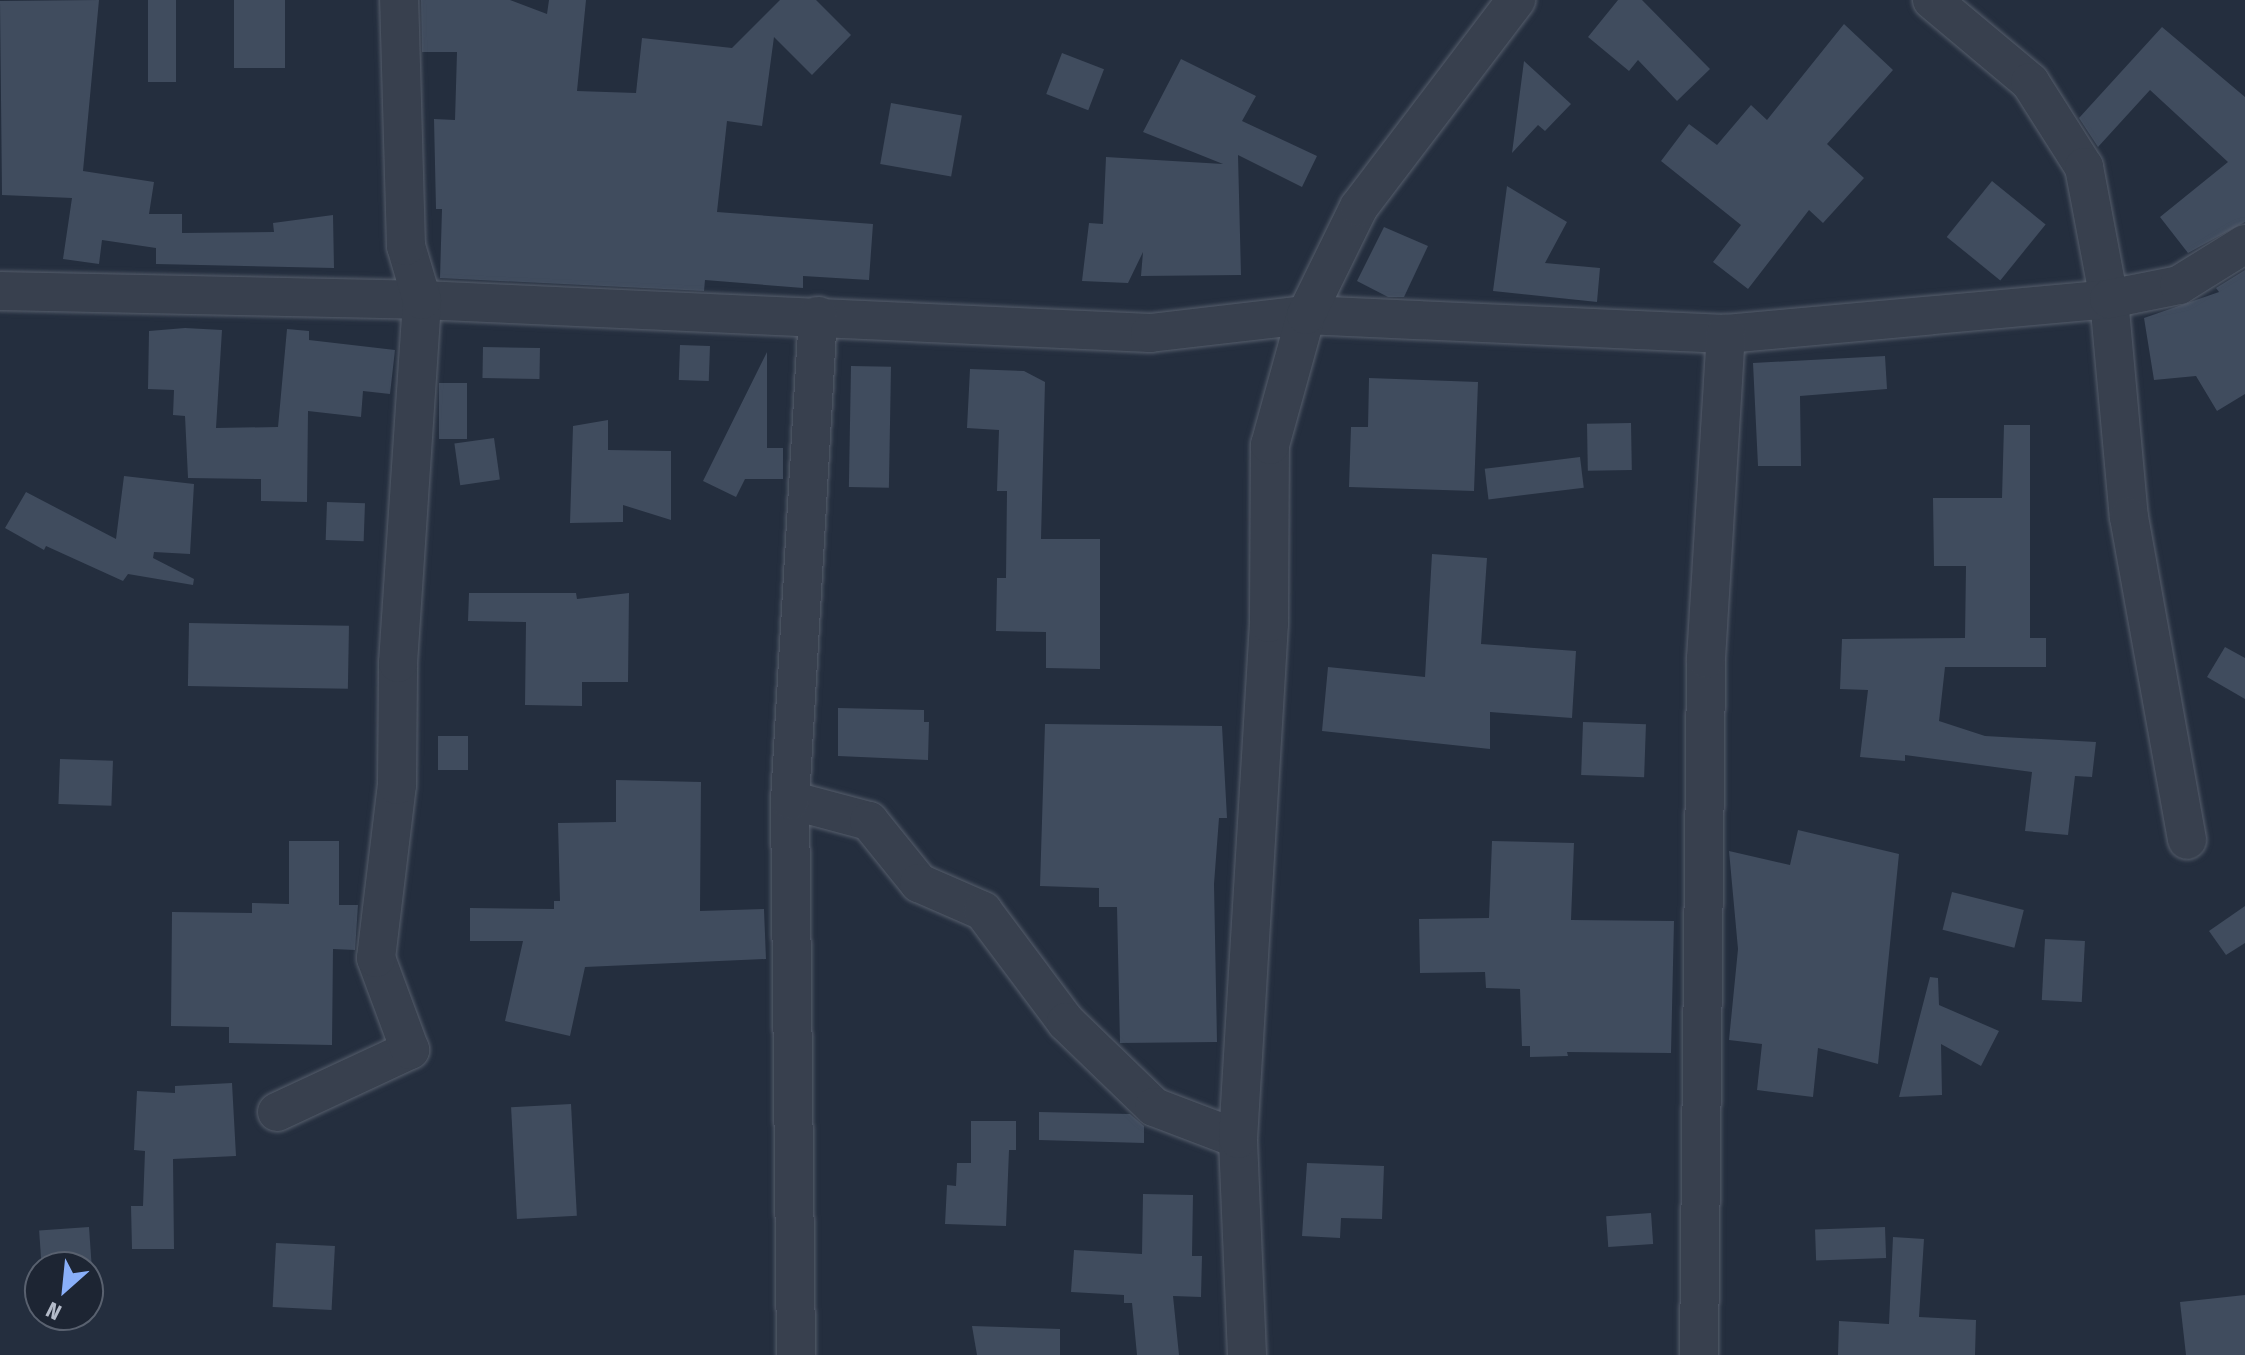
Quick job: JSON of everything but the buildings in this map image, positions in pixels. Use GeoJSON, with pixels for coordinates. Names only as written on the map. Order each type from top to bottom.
{"type":"FeatureCollection","features":[{"type":"Feature","properties":{"kind":"street"},"geometry":{"type":"LineString","coordinates":[[277,1112],[410,1050],[376,958],[397,785],[398,663],[422,300],[406,246],[399,0]]}},
{"type":"Feature","properties":{"kind":"street"},"geometry":{"type":"LineString","coordinates":[[1247,1355],[1238,1139],[1269,623],[1270,445],[1306,315],[1359,207],[1516,0]]}},
{"type":"Feature","properties":{"kind":"street"},"geometry":{"type":"LineString","coordinates":[[1932,0],[2030,82],[2084,167],[2109,299],[2129,517],[2187,840]]}},
{"type":"Feature","properties":{"kind":"street"},"geometry":{"type":"LineString","coordinates":[[0,291],[422,300],[1150,333],[1306,315],[1726,334],[2109,299],[2179,285],[2245,244]]}},
{"type":"Feature","properties":{"kind":"street"},"geometry":{"type":"LineString","coordinates":[[796,1355],[790,800],[818,316]]}},
{"type":"Feature","properties":{"kind":"street"},"geometry":{"type":"LineString","coordinates":[[1699,1355],[1706,659],[1726,334]]}},
{"type":"Feature","properties":{"kind":"street"},"geometry":{"type":"LineString","coordinates":[[790,800],[869,821],[919,883],[983,911],[1066,1022],[1154,1107],[1238,1139]]}}]}
